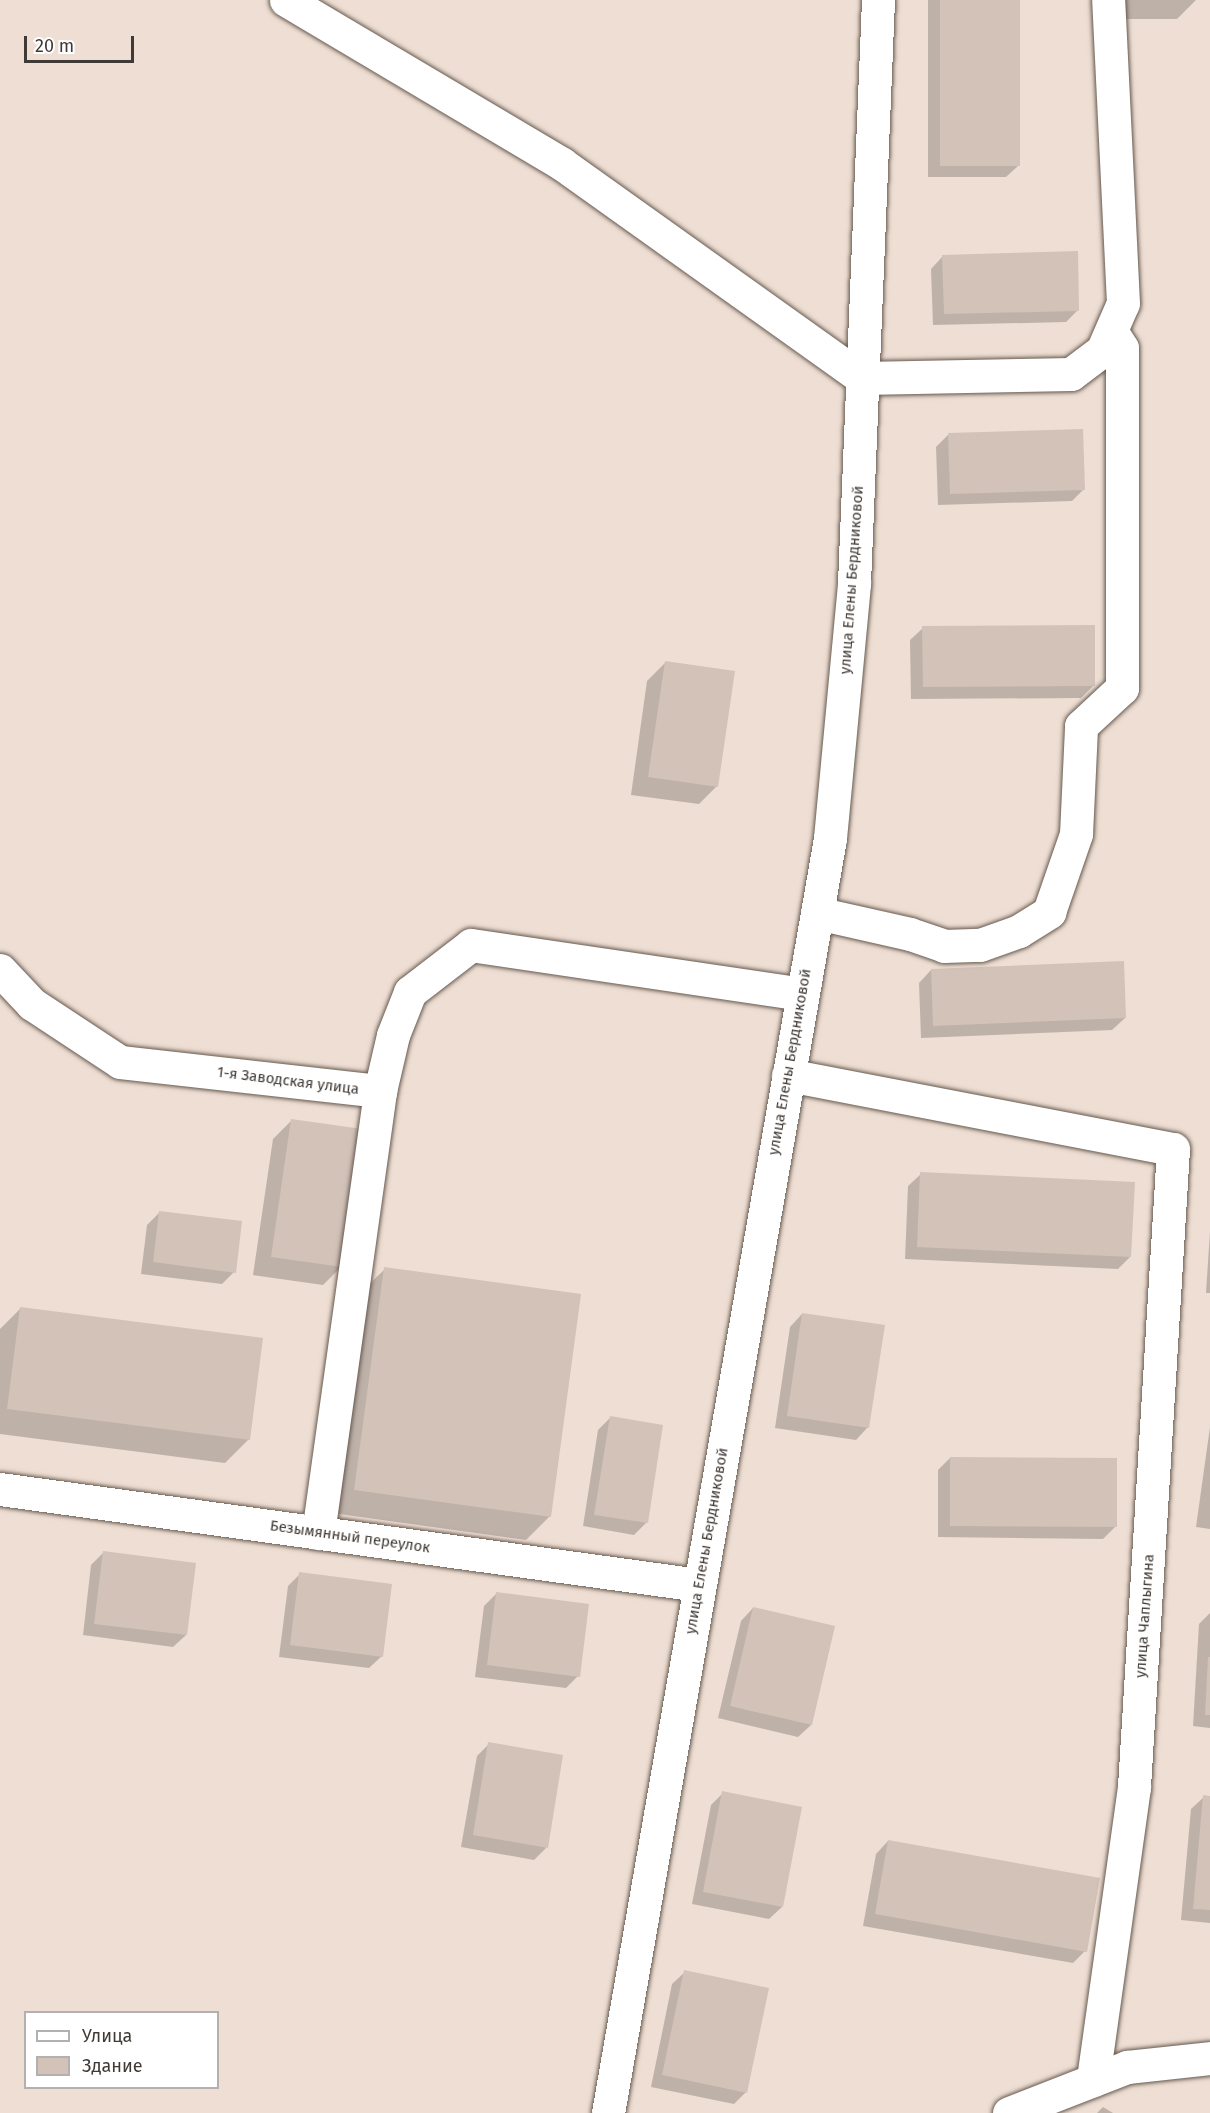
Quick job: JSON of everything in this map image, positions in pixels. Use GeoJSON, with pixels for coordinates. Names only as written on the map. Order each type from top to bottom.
{"type":"FeatureCollection","features":[{"type":"Feature","properties":{"kind":"street"},"geometry":{"type":"LineString","coordinates":[[286,0],[562,164],[862,378],[1071,374],[1102,351],[1123,303],[1108,0]]}},
{"type":"Feature","properties":{"kind":"street","name":"улица Елены Бердниковой"},"geometry":{"type":"LineString","coordinates":[[608,2113],[830,838],[854,583],[878,0]]}},
{"type":"Feature","properties":{"kind":"street"},"geometry":{"type":"LineString","coordinates":[[817,913],[910,934],[944,946],[980,945],[1019,931],[1048,912],[1076,834],[1081,726],[1122,688],[1122,348],[1112,332]]}},
{"type":"Feature","properties":{"kind":"street","name":"1-я Заводская улица"},"geometry":{"type":"LineString","coordinates":[[0,970],[32,1004],[120,1062],[380,1091],[393,1035],[410,992],[471,945],[802,994]]}},
{"type":"Feature","properties":{"kind":"street","name":"улица Чаплыгина"},"geometry":{"type":"LineString","coordinates":[[788,1074],[1173,1149],[1134,1787],[1093,2080]]}},
{"type":"Feature","properties":{"kind":"street"},"geometry":{"type":"LineString","coordinates":[[318,1533],[380,1091]]}},
{"type":"Feature","properties":{"kind":"street","name":"Безымянный переулок"},"geometry":{"type":"LineString","coordinates":[[0,1489],[699,1585]]}},
{"type":"Feature","properties":{"kind":"street"},"geometry":{"type":"LineString","coordinates":[[1008,2113],[1127,2067],[1210,2058]]}},
{"type":"Feature","properties":{"kind":"building"},"geometry":{"type":"Polygon","coordinates":[[[940,0],[1020,0],[1020,166],[940,166],[940,0]]]}},
{"type":"Feature","properties":{"kind":"building"},"geometry":{"type":"Polygon","coordinates":[[[1078,251],[1079,311],[944,314],[942,255],[1078,251]]]}},
{"type":"Feature","properties":{"kind":"building"},"geometry":{"type":"Polygon","coordinates":[[[1083,429],[1085,490],[950,494],[948,433],[1083,429]]]}},
{"type":"Feature","properties":{"kind":"building"},"geometry":{"type":"Polygon","coordinates":[[[1095,625],[1095,686],[923,687],[922,626],[1095,625]]]}},
{"type":"Feature","properties":{"kind":"building"},"geometry":{"type":"Polygon","coordinates":[[[665,661],[735,671],[718,787],[648,777],[665,661]]]}},
{"type":"Feature","properties":{"kind":"building"},"geometry":{"type":"Polygon","coordinates":[[[1124,961],[1126,1018],[933,1026],[931,969],[1124,961]]]}},
{"type":"Feature","properties":{"kind":"building"},"geometry":{"type":"Polygon","coordinates":[[[291,1119],[362,1129],[342,1267],[271,1257],[291,1119]]]}},
{"type":"Feature","properties":{"kind":"building"},"geometry":{"type":"Polygon","coordinates":[[[920,1172],[1135,1182],[1131,1257],[917,1247],[920,1172]]]}},
{"type":"Feature","properties":{"kind":"building"},"geometry":{"type":"Polygon","coordinates":[[[159,1211],[242,1221],[236,1273],[153,1262],[159,1211]]]}},
{"type":"Feature","properties":{"kind":"building"},"geometry":{"type":"Polygon","coordinates":[[[384,1267],[581,1294],[551,1517],[354,1490],[384,1267]]]}},
{"type":"Feature","properties":{"kind":"building"},"geometry":{"type":"Polygon","coordinates":[[[20,1307],[263,1338],[250,1440],[7,1409],[20,1307]]]}},
{"type":"Feature","properties":{"kind":"building"},"geometry":{"type":"Polygon","coordinates":[[[802,1313],[885,1325],[869,1428],[787,1416],[802,1313]]]}},
{"type":"Feature","properties":{"kind":"building"},"geometry":{"type":"Polygon","coordinates":[[[610,1416],[663,1425],[648,1523],[594,1515],[610,1416]]]}},
{"type":"Feature","properties":{"kind":"building"},"geometry":{"type":"Polygon","coordinates":[[[950,1457],[1117,1458],[1117,1527],[950,1526],[950,1457]]]}},
{"type":"Feature","properties":{"kind":"building"},"geometry":{"type":"Polygon","coordinates":[[[103,1551],[196,1563],[187,1635],[94,1624],[103,1551]]]}},
{"type":"Feature","properties":{"kind":"building"},"geometry":{"type":"Polygon","coordinates":[[[299,1572],[392,1584],[383,1657],[290,1645],[299,1572]]]}},
{"type":"Feature","properties":{"kind":"building"},"geometry":{"type":"Polygon","coordinates":[[[496,1592],[589,1604],[580,1677],[487,1665],[496,1592]]]}},
{"type":"Feature","properties":{"kind":"building"},"geometry":{"type":"Polygon","coordinates":[[[753,1607],[835,1626],[812,1725],[730,1706],[753,1607]]]}},
{"type":"Feature","properties":{"kind":"building"},"geometry":{"type":"Polygon","coordinates":[[[1208,1657],[1210,1657],[1210,1715],[1205,1715],[1208,1657]]]}},
{"type":"Feature","properties":{"kind":"building"},"geometry":{"type":"Polygon","coordinates":[[[488,1742],[563,1755],[548,1848],[473,1835],[488,1742]]]}},
{"type":"Feature","properties":{"kind":"building"},"geometry":{"type":"Polygon","coordinates":[[[722,1791],[802,1807],[783,1907],[703,1892],[722,1791]]]}},
{"type":"Feature","properties":{"kind":"building"},"geometry":{"type":"Polygon","coordinates":[[[1203,1795],[1210,1796],[1210,1910],[1193,1909],[1203,1795]]]}},
{"type":"Feature","properties":{"kind":"building"},"geometry":{"type":"Polygon","coordinates":[[[888,1840],[1100,1878],[1087,1952],[875,1914],[888,1840]]]}},
{"type":"Feature","properties":{"kind":"building"},"geometry":{"type":"Polygon","coordinates":[[[684,1970],[769,1988],[747,2093],[662,2075],[684,1970]]]}}]}
